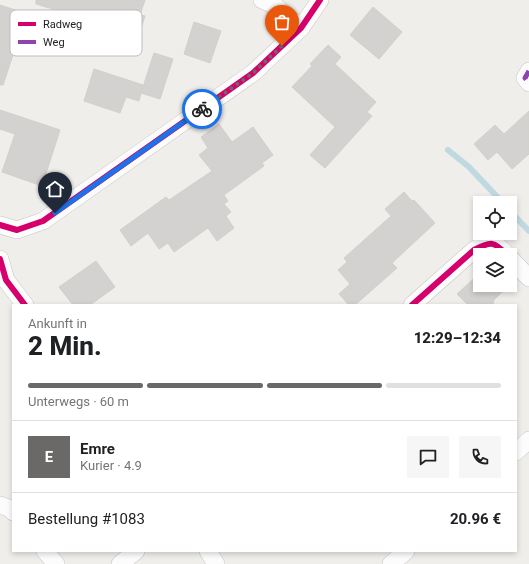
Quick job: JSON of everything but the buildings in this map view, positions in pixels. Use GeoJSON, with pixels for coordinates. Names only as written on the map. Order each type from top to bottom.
{"type":"FeatureCollection","features":[{"type":"Feature","properties":{"kind":"street"},"geometry":{"type":"LineString","coordinates":[[262,0],[274,6],[301,28]]}},
{"type":"Feature","properties":{"kind":"street"},"geometry":{"type":"LineString","coordinates":[[0,225],[17,230],[43,221],[253,73],[301,28],[320,0]]}},
{"type":"Feature","properties":{"kind":"street"},"geometry":{"type":"LineString","coordinates":[[529,71],[525,78],[529,83]]}},
{"type":"Feature","properties":{"kind":"street"},"geometry":{"type":"LineString","coordinates":[[478,248],[490,243],[498,244],[501,248]]}},
{"type":"Feature","properties":{"kind":"street"},"geometry":{"type":"LineString","coordinates":[[413,304],[473,251]]}},
{"type":"Feature","properties":{"kind":"street"},"geometry":{"type":"LineString","coordinates":[[0,259],[3,279],[24,304]]}},
{"type":"Feature","properties":{"kind":"street"},"geometry":{"type":"LineString","coordinates":[[517,265],[529,278]]}},
{"type":"Feature","properties":{"kind":"street"},"geometry":{"type":"LineString","coordinates":[[517,451],[529,440]]}},
{"type":"Feature","properties":{"kind":"street"},"geometry":{"type":"LineString","coordinates":[[0,505],[12,510]]}},
{"type":"Feature","properties":{"kind":"street"},"geometry":{"type":"LineString","coordinates":[[46,552],[56,564]]}},
{"type":"Feature","properties":{"kind":"street"},"geometry":{"type":"LineString","coordinates":[[120,564],[135,552]]}},
{"type":"Feature","properties":{"kind":"street"},"geometry":{"type":"LineString","coordinates":[[209,552],[216,564]]}},
{"type":"Feature","properties":{"kind":"street"},"geometry":{"type":"LineString","coordinates":[[391,564],[405,552]]}},
{"type":"Feature","properties":{"kind":"waterway"},"geometry":{"type":"LineString","coordinates":[[448,150],[469,167],[496,196]]}},
{"type":"Feature","properties":{"kind":"waterway"},"geometry":{"type":"LineString","coordinates":[[517,218],[529,231]]}},
{"type":"Feature","properties":{"kind":"marked path"},"geometry":{"type":"LineString","coordinates":[[529,71],[525,78],[529,83]]}},
{"type":"Feature","properties":{"kind":"cycle path"},"geometry":{"type":"LineString","coordinates":[[0,225],[17,230],[43,221],[253,73],[301,28],[320,0]]}},
{"type":"Feature","properties":{"kind":"cycle path"},"geometry":{"type":"LineString","coordinates":[[478,248],[488,244],[492,244],[500,248]]}},
{"type":"Feature","properties":{"kind":"cycle path"},"geometry":{"type":"LineString","coordinates":[[413,304],[473,251]]}},
{"type":"Feature","properties":{"kind":"cycle path"},"geometry":{"type":"LineString","coordinates":[[0,259],[6,280],[24,304]]}},
{"type":"Feature","properties":{"kind":"way so far"},"geometry":{"type":"LineString","coordinates":[[202,109],[253,73],[282,46]]}},
{"type":"Feature","properties":{"kind":"route"},"geometry":{"type":"LineString","coordinates":[[55,213],[202,109]]}}]}
